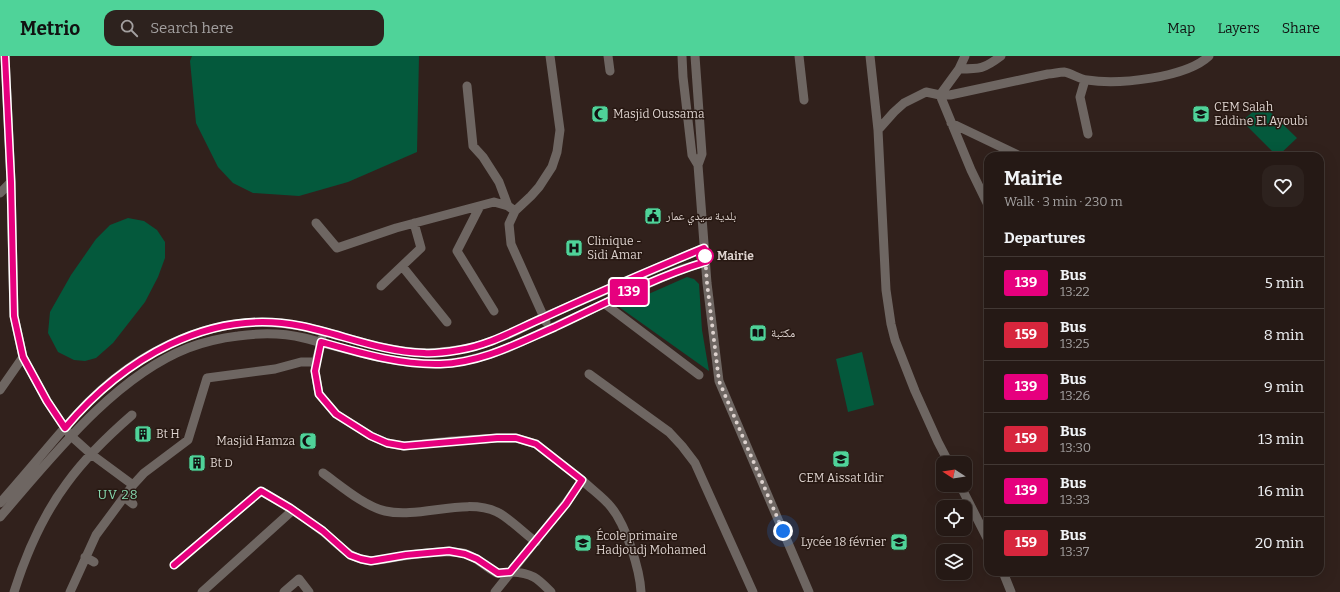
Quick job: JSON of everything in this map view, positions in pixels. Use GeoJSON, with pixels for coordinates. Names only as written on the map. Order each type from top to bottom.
{"type":"FeatureCollection","features":[{"type":"Feature","properties":{"kind":"street"},"geometry":{"type":"LineString","coordinates":[[5,56],[11,182],[14,316],[23,357],[44,395],[71,436],[91,454],[133,485]]}},
{"type":"Feature","properties":{"kind":"street"},"geometry":{"type":"LineString","coordinates":[[316,223],[337,248],[396,228],[494,202],[512,208],[532,196],[552,167],[557,152],[560,130],[550,56]]}},
{"type":"Feature","properties":{"kind":"street"},"geometry":{"type":"LineString","coordinates":[[608,56],[610,71]]}},
{"type":"Feature","properties":{"kind":"street"},"geometry":{"type":"LineString","coordinates":[[682,56],[692,155],[698,165]]}},
{"type":"Feature","properties":{"kind":"street"},"geometry":{"type":"LineString","coordinates":[[695,56],[702,154],[698,165],[705,262],[719,381],[809,592]]}},
{"type":"Feature","properties":{"kind":"street"},"geometry":{"type":"LineString","coordinates":[[799,56],[804,100]]}},
{"type":"Feature","properties":{"kind":"street"},"geometry":{"type":"LineString","coordinates":[[870,56],[878,130],[883,258],[891,324],[895,340],[915,391],[945,456]]}},
{"type":"Feature","properties":{"kind":"street"},"geometry":{"type":"LineString","coordinates":[[940,95],[959,69],[965,56]]}},
{"type":"Feature","properties":{"kind":"street"},"geometry":{"type":"LineString","coordinates":[[959,69],[978,69],[990,64],[1001,56]]}},
{"type":"Feature","properties":{"kind":"street"},"geometry":{"type":"LineString","coordinates":[[878,130],[904,103],[926,92],[940,95],[950,95],[1048,74],[1065,72],[1085,80],[1116,83],[1152,79],[1192,68],[1202,63],[1209,56]]}},
{"type":"Feature","properties":{"kind":"street"},"geometry":{"type":"LineString","coordinates":[[1085,80],[1080,98],[1088,134]]}},
{"type":"Feature","properties":{"kind":"street"},"geometry":{"type":"LineString","coordinates":[[466,86],[473,146],[483,157],[512,208],[510,224],[511,244],[549,330]]}},
{"type":"Feature","properties":{"kind":"street"},"geometry":{"type":"LineString","coordinates":[[940,95],[984,196]]}},
{"type":"Feature","properties":{"kind":"street"},"geometry":{"type":"LineString","coordinates":[[951,123],[1012,152]]}},
{"type":"Feature","properties":{"kind":"street"},"geometry":{"type":"LineString","coordinates":[[0,193],[11,182]]}},
{"type":"Feature","properties":{"kind":"street"},"geometry":{"type":"LineString","coordinates":[[480,206],[457,251],[494,311]]}},
{"type":"Feature","properties":{"kind":"street"},"geometry":{"type":"LineString","coordinates":[[381,286],[421,248],[414,223]]}},
{"type":"Feature","properties":{"kind":"street"},"geometry":{"type":"LineString","coordinates":[[0,503],[77,414],[109,384],[128,369],[160,348],[185,337],[220,326],[244,323],[279,323],[300,326],[388,348],[423,353],[475,347],[492,342],[544,317],[704,248]]}},
{"type":"Feature","properties":{"kind":"street"},"geometry":{"type":"LineString","coordinates":[[0,517],[71,436],[120,390],[151,368],[187,349],[215,340],[247,334],[288,335],[382,358],[441,364],[472,360],[493,354],[682,269],[705,262]]}},
{"type":"Feature","properties":{"kind":"street"},"geometry":{"type":"LineString","coordinates":[[402,266],[447,322]]}},
{"type":"Feature","properties":{"kind":"street"},"geometry":{"type":"LineString","coordinates":[[605,304],[699,375]]}},
{"type":"Feature","properties":{"kind":"street"},"geometry":{"type":"LineString","coordinates":[[323,332],[315,371],[319,394],[336,414],[371,436],[387,443],[404,446],[497,438],[516,438],[536,444],[582,480],[611,507],[621,522],[631,549],[639,576],[641,592]]}},
{"type":"Feature","properties":{"kind":"street"},"geometry":{"type":"LineString","coordinates":[[0,390],[23,357]]}},
{"type":"Feature","properties":{"kind":"street"},"geometry":{"type":"LineString","coordinates":[[70,592],[96,535],[133,485],[144,473],[179,453],[188,440],[207,378],[275,369],[301,362],[316,362]]}},
{"type":"Feature","properties":{"kind":"street"},"geometry":{"type":"LineString","coordinates":[[589,374],[668,432],[695,463],[753,592]]}},
{"type":"Feature","properties":{"kind":"street"},"geometry":{"type":"LineString","coordinates":[[14,592],[19,577],[36,549],[44,520],[65,493],[67,483],[91,454],[121,428],[132,414]]}},
{"type":"Feature","properties":{"kind":"street"},"geometry":{"type":"LineString","coordinates":[[323,473],[366,503],[385,511],[401,513],[482,507],[499,512],[536,542]]}},
{"type":"Feature","properties":{"kind":"street"},"geometry":{"type":"LineString","coordinates":[[495,592],[566,504],[582,480]]}},
{"type":"Feature","properties":{"kind":"street"},"geometry":{"type":"LineString","coordinates":[[174,565],[261,491],[323,531],[350,555],[361,559],[371,561],[406,555],[449,551],[465,554],[477,559],[498,573],[524,573],[533,576],[551,592]]}},
{"type":"Feature","properties":{"kind":"street"},"geometry":{"type":"LineString","coordinates":[[964,492],[984,532]]}},
{"type":"Feature","properties":{"kind":"street"},"geometry":{"type":"LineString","coordinates":[[124,497],[133,504]]}},
{"type":"Feature","properties":{"kind":"street"},"geometry":{"type":"LineString","coordinates":[[202,592],[292,510]]}},
{"type":"Feature","properties":{"kind":"street"},"geometry":{"type":"LineString","coordinates":[[85,557],[94,562]]}},
{"type":"Feature","properties":{"kind":"street"},"geometry":{"type":"LineString","coordinates":[[1005,576],[1011,592]]}},
{"type":"Feature","properties":{"kind":"street"},"geometry":{"type":"LineString","coordinates":[[284,592],[298,580],[309,592]]}},
{"type":"Feature","properties":{"kind":"green space"},"geometry":{"type":"Polygon","coordinates":[[[192,56],[419,56],[417,152],[348,182],[299,196],[253,193],[233,183],[218,167],[196,123],[190,61],[192,56]]]}},
{"type":"Feature","properties":{"kind":"green space"},"geometry":{"type":"Polygon","coordinates":[[[1262,104],[1297,138],[1282,152],[1273,152],[1242,121],[1262,104]]]}},
{"type":"Feature","properties":{"kind":"green space"},"geometry":{"type":"Polygon","coordinates":[[[128,218],[144,221],[157,230],[165,242],[165,258],[158,277],[145,302],[113,343],[96,358],[85,361],[74,360],[58,352],[48,333],[50,312],[71,275],[96,239],[110,225],[128,218]]]}},
{"type":"Feature","properties":{"kind":"green space"},"geometry":{"type":"Polygon","coordinates":[[[687,277],[694,279],[699,284],[702,330],[709,371],[619,307],[687,277]]]}},
{"type":"Feature","properties":{"kind":"green space"},"geometry":{"type":"Polygon","coordinates":[[[862,352],[874,405],[848,412],[836,359],[862,352]]]}},
{"type":"Feature","properties":{"kind":"bus line","name":"139"},"geometry":{"type":"LineString","coordinates":[[5,56],[11,182],[14,316],[23,357],[30,373],[65,428],[77,414],[109,384],[128,369],[160,348],[198,332],[220,326],[244,323],[279,323],[300,326],[388,348],[423,353],[458,350],[492,342],[544,317],[704,248],[705,262],[682,269],[636,289],[508,348],[472,360],[441,364],[420,363],[382,358],[321,342],[315,371],[319,394],[336,414],[371,436],[387,443],[404,446],[452,441],[516,438],[536,444],[582,480],[566,504],[510,572],[502,574],[498,573],[477,559],[465,554],[449,551],[406,555],[371,561],[361,559],[350,555],[323,531],[290,508],[261,491],[174,565]]}},
{"type":"Feature","properties":{"kind":"place","name":"Masjid Oussama"},"geometry":{"type":"Point","coordinates":[600,114]}},
{"type":"Feature","properties":{"kind":"place","name":"CEM Salah Eddine El Ayoubi"},"geometry":{"type":"Point","coordinates":[1201,114]}},
{"type":"Feature","properties":{"kind":"place","name":"بلدية سيدي عمار"},"geometry":{"type":"Point","coordinates":[653,216]}},
{"type":"Feature","properties":{"kind":"place","name":"Clinique - Sidi Amar"},"geometry":{"type":"Point","coordinates":[574,248]}},
{"type":"Feature","properties":{"kind":"place","name":"Mairie"},"geometry":{"type":"Point","coordinates":[705,256]}},
{"type":"Feature","properties":{"kind":"place","name":"مكتبة"},"geometry":{"type":"Point","coordinates":[758,333]}},
{"type":"Feature","properties":{"kind":"place","name":"Bt H"},"geometry":{"type":"Point","coordinates":[143,434]}},
{"type":"Feature","properties":{"kind":"place","name":"Masjid Hamza"},"geometry":{"type":"Point","coordinates":[308,441]}},
{"type":"Feature","properties":{"kind":"place","name":"CEM Aissat Idir"},"geometry":{"type":"Point","coordinates":[841,459]}},
{"type":"Feature","properties":{"kind":"place","name":"Bt D"},"geometry":{"type":"Point","coordinates":[197,463]}},
{"type":"Feature","properties":{"kind":"place","name":"Lycée 18 février"},"geometry":{"type":"Point","coordinates":[899,542]}},
{"type":"Feature","properties":{"kind":"place","name":"École primaire Hadjoudj Mohamed"},"geometry":{"type":"Point","coordinates":[583,543]}},
{"type":"Feature","properties":{"kind":"district","name":"UV 28"},"geometry":{"type":"Point","coordinates":[118,494]}},
{"type":"Feature","properties":{"kind":"route"},"geometry":{"type":"LineString","coordinates":[[705,256],[719,381],[726,394],[783,531]]}}]}
